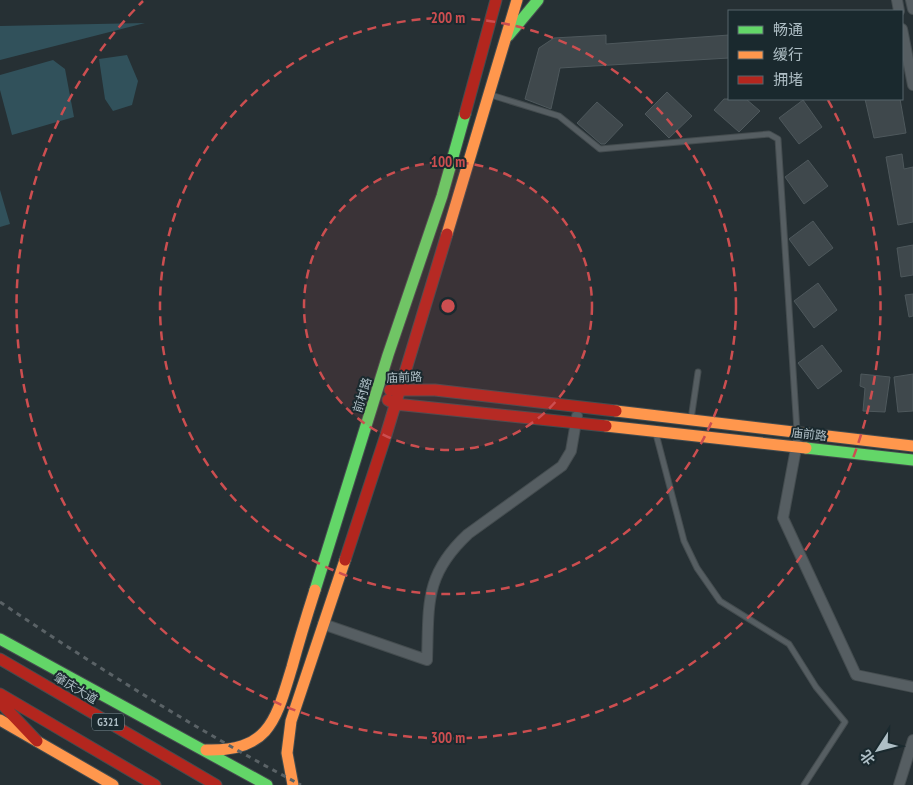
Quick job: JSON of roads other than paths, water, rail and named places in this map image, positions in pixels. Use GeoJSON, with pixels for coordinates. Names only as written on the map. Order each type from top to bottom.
{"type":"FeatureCollection","features":[{"type":"Feature","properties":{"kind":"main road"},"geometry":{"type":"LineString","coordinates":[[484,0],[488,32]]}},
{"type":"Feature","properties":{"kind":"main road","name":"前村路"},"geometry":{"type":"LineString","coordinates":[[206,750],[226,751],[243,748],[262,735],[276,717],[377,392],[442,196],[496,0]]}},
{"type":"Feature","properties":{"kind":"main road"},"geometry":{"type":"LineString","coordinates":[[293,785],[289,775],[287,752],[291,721],[395,404],[517,0]]}},
{"type":"Feature","properties":{"kind":"main road"},"geometry":{"type":"LineString","coordinates":[[504,41],[538,0]]}},
{"type":"Feature","properties":{"kind":"main road","name":"庙前路"},"geometry":{"type":"LineString","coordinates":[[377,392],[400,388],[435,390],[913,446]]}},
{"type":"Feature","properties":{"kind":"main road","name":"庙前路"},"geometry":{"type":"LineString","coordinates":[[377,392],[395,404],[430,406],[913,460]]}},
{"type":"Feature","properties":{"kind":"main road"},"geometry":{"type":"LineString","coordinates":[[0,639],[267,785]]}},
{"type":"Feature","properties":{"kind":"main road","name":"肇庆大道"},"geometry":{"type":"LineString","coordinates":[[0,659],[216,785]]}},
{"type":"Feature","properties":{"kind":"main road","name":"G321"},"geometry":{"type":"LineString","coordinates":[[0,694],[155,785]]}},
{"type":"Feature","properties":{"kind":"main road"},"geometry":{"type":"LineString","coordinates":[[0,702],[37,741]]}},
{"type":"Feature","properties":{"kind":"main road"},"geometry":{"type":"LineString","coordinates":[[0,720],[113,785]]}},
{"type":"Feature","properties":{"kind":"street"},"geometry":{"type":"LineString","coordinates":[[911,0],[913,9]]}},
{"type":"Feature","properties":{"kind":"street"},"geometry":{"type":"LineString","coordinates":[[903,34],[913,85]]}},
{"type":"Feature","properties":{"kind":"street"},"geometry":{"type":"LineString","coordinates":[[323,624],[427,660],[429,594],[441,566],[455,546],[468,534],[562,466],[571,451],[578,407]]}},
{"type":"Feature","properties":{"kind":"street"},"geometry":{"type":"LineString","coordinates":[[797,432],[798,447],[783,518],[856,675],[913,687]]}},
{"type":"Feature","properties":{"kind":"street"},"geometry":{"type":"LineString","coordinates":[[899,785],[913,740]]}},
{"type":"Feature","properties":{"kind":"lane"},"geometry":{"type":"LineString","coordinates":[[488,94],[558,116],[600,149],[769,134],[778,139],[797,432]]}},
{"type":"Feature","properties":{"kind":"lane"},"geometry":{"type":"LineString","coordinates":[[691,420],[698,372]]}},
{"type":"Feature","properties":{"kind":"lane"},"geometry":{"type":"LineString","coordinates":[[655,431],[684,541],[697,568],[720,601],[789,644],[816,686],[845,722],[804,785]]}},
{"type":"Feature","properties":{"kind":"water"},"geometry":{"type":"Polygon","coordinates":[[[145,23],[0,60],[0,26],[145,23]]]}},
{"type":"Feature","properties":{"kind":"water"},"geometry":{"type":"Polygon","coordinates":[[[127,55],[138,81],[132,105],[113,111],[105,99],[99,59],[127,55]]]}},
{"type":"Feature","properties":{"kind":"water"},"geometry":{"type":"Polygon","coordinates":[[[53,60],[65,69],[74,117],[12,135],[0,90],[0,75],[53,60]]]}},
{"type":"Feature","properties":{"kind":"water"},"geometry":{"type":"Polygon","coordinates":[[[0,190],[10,224],[0,227],[0,190]]]}},
{"type":"Feature","properties":{"kind":"railway"},"geometry":{"type":"LineString","coordinates":[[0,602],[148,698],[301,785]]}}]}
